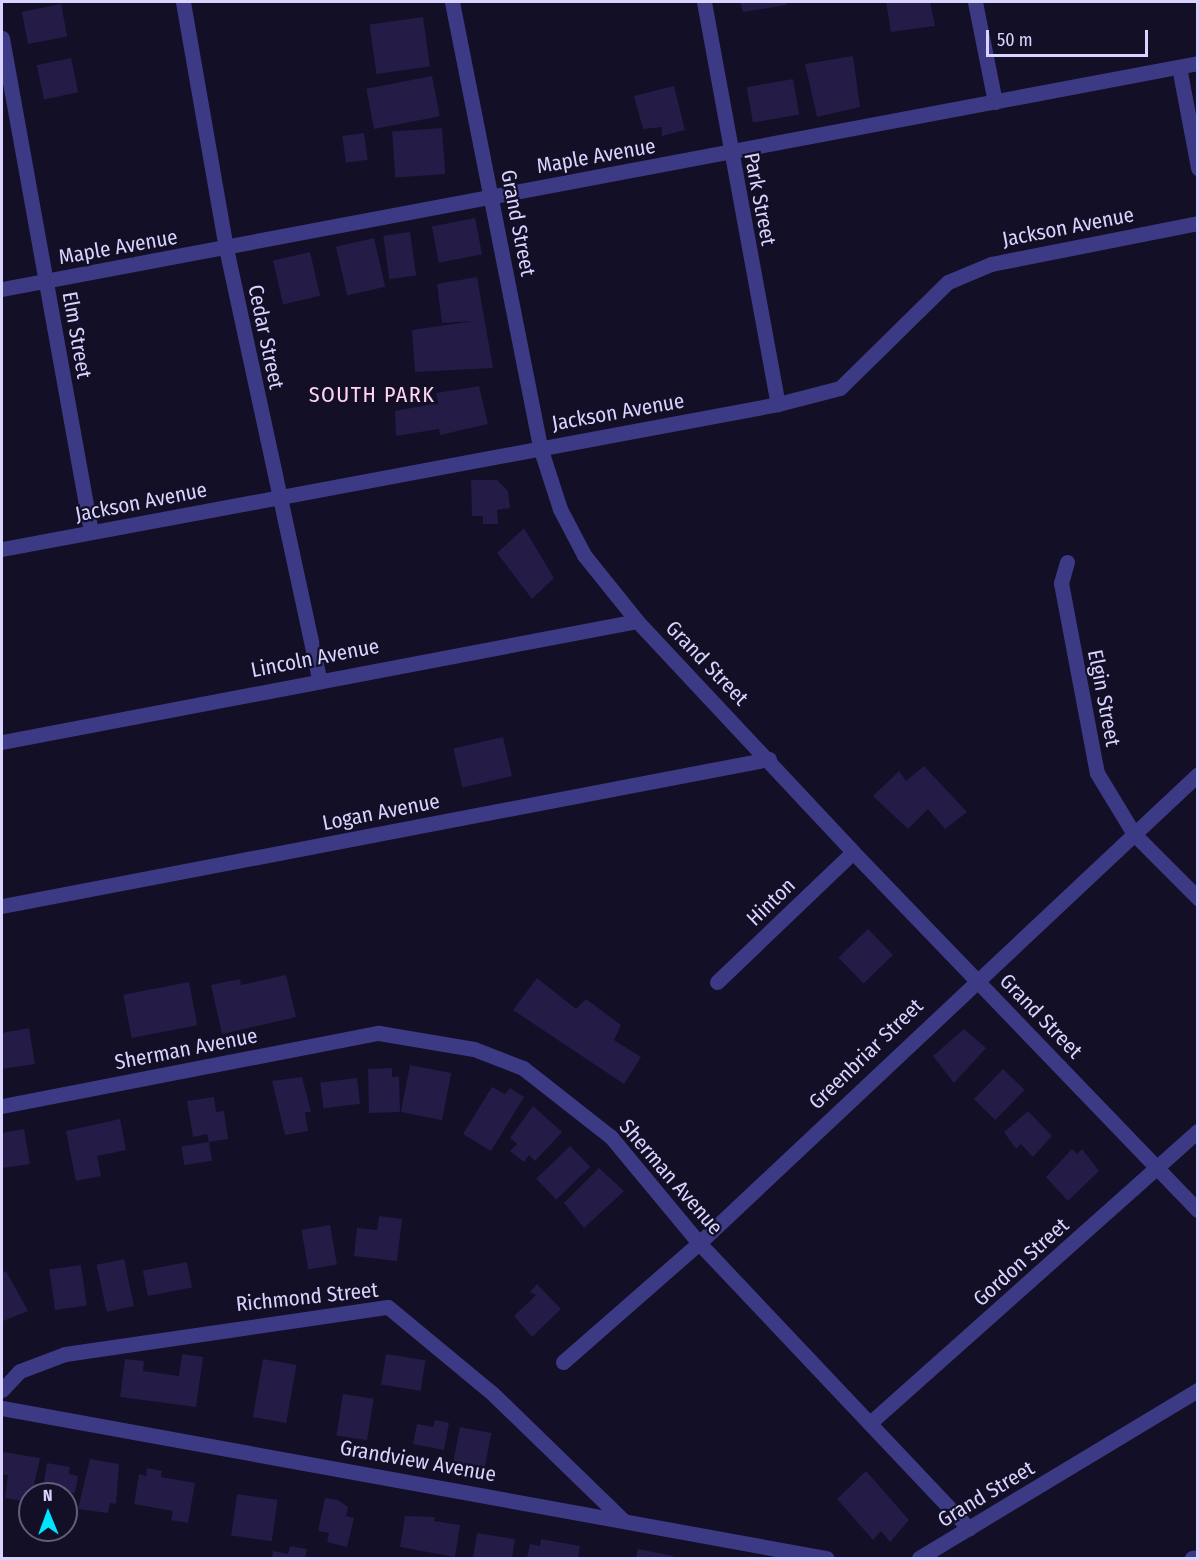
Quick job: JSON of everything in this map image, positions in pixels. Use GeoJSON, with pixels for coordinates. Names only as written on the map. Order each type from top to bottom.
{"type":"FeatureCollection","features":[{"type":"Feature","properties":{"kind":"street","name":"Cedar Street"},"geometry":{"type":"LineString","coordinates":[[183,2],[226,248],[319,678]]}},
{"type":"Feature","properties":{"kind":"street","name":"Grand Street"},"geometry":{"type":"LineString","coordinates":[[452,2],[540,447],[560,509],[584,555],[638,621],[769,759],[853,852],[1197,1210]]}},
{"type":"Feature","properties":{"kind":"street","name":"Park Street"},"geometry":{"type":"LineString","coordinates":[[704,2],[730,154],[778,404]]}},
{"type":"Feature","properties":{"kind":"street"},"geometry":{"type":"LineString","coordinates":[[975,2],[995,102]]}},
{"type":"Feature","properties":{"kind":"street","name":"Elm Street"},"geometry":{"type":"LineString","coordinates":[[2,38],[91,532]]}},
{"type":"Feature","properties":{"kind":"street","name":"Maple Avenue"},"geometry":{"type":"LineString","coordinates":[[2,290],[491,195],[730,154],[1197,63]]}},
{"type":"Feature","properties":{"kind":"street"},"geometry":{"type":"LineString","coordinates":[[1179,67],[1197,168]]}},
{"type":"Feature","properties":{"kind":"street","name":"Jackson Avenue"},"geometry":{"type":"LineString","coordinates":[[2,549],[778,404],[840,388],[948,282],[991,264],[1197,223]]}},
{"type":"Feature","properties":{"kind":"street","name":"Elgin Street"},"geometry":{"type":"LineString","coordinates":[[1067,562],[1061,583],[1097,773],[1134,834]]}},
{"type":"Feature","properties":{"kind":"street","name":"Lincoln Avenue"},"geometry":{"type":"LineString","coordinates":[[2,742],[319,678],[638,621]]}},
{"type":"Feature","properties":{"kind":"street","name":"Logan Avenue"},"geometry":{"type":"LineString","coordinates":[[2,906],[769,759]]}},
{"type":"Feature","properties":{"kind":"street","name":"Greenbriar Street"},"geometry":{"type":"LineString","coordinates":[[563,1362],[699,1243],[975,978],[1197,774]]}},
{"type":"Feature","properties":{"kind":"street"},"geometry":{"type":"LineString","coordinates":[[1134,834],[1197,898]]}},
{"type":"Feature","properties":{"kind":"street","name":"Hinton"},"geometry":{"type":"LineString","coordinates":[[717,981],[853,852]]}},
{"type":"Feature","properties":{"kind":"street","name":"Sherman Avenue"},"geometry":{"type":"LineString","coordinates":[[2,1106],[379,1033],[433,1040],[523,1068],[566,1099],[611,1137],[699,1243],[871,1422],[969,1529]]}},
{"type":"Feature","properties":{"kind":"street","name":"Gordon Street"},"geometry":{"type":"LineString","coordinates":[[871,1422],[1158,1169],[1197,1131]]}},
{"type":"Feature","properties":{"kind":"street","name":"Richmond Street"},"geometry":{"type":"LineString","coordinates":[[2,1390],[20,1371],[88,1349],[388,1307],[493,1394],[622,1519]]}},
{"type":"Feature","properties":{"kind":"street","name":"Grand Street"},"geometry":{"type":"LineString","coordinates":[[920,1558],[1197,1390]]}},
{"type":"Feature","properties":{"kind":"street","name":"Grandview Avenue"},"geometry":{"type":"LineString","coordinates":[[2,1408],[622,1519],[826,1558]]}},
{"type":"Feature","properties":{"kind":"street"},"geometry":{"type":"LineString","coordinates":[[1192,1558],[1197,1557]]}},
{"type":"Feature","properties":{"kind":"building"},"geometry":{"type":"Polygon","coordinates":[[[740,2],[786,2],[787,5],[743,12],[740,2]]]}},
{"type":"Feature","properties":{"kind":"building"},"geometry":{"type":"Polygon","coordinates":[[[886,2],[930,2],[935,26],[891,32],[886,2]]]}},
{"type":"Feature","properties":{"kind":"building"},"geometry":{"type":"Polygon","coordinates":[[[61,4],[67,36],[28,44],[22,12],[61,4]]]}},
{"type":"Feature","properties":{"kind":"building"},"geometry":{"type":"Polygon","coordinates":[[[423,17],[430,67],[376,74],[370,25],[423,17]]]}},
{"type":"Feature","properties":{"kind":"building"},"geometry":{"type":"Polygon","coordinates":[[[853,56],[860,107],[817,117],[805,64],[853,56]]]}},
{"type":"Feature","properties":{"kind":"building"},"geometry":{"type":"Polygon","coordinates":[[[71,58],[78,92],[44,100],[37,65],[71,58]]]}},
{"type":"Feature","properties":{"kind":"building"},"geometry":{"type":"Polygon","coordinates":[[[432,76],[440,116],[374,129],[366,89],[432,76]]]}},
{"type":"Feature","properties":{"kind":"building"},"geometry":{"type":"Polygon","coordinates":[[[793,79],[799,114],[753,123],[747,87],[793,79]]]}},
{"type":"Feature","properties":{"kind":"building"},"geometry":{"type":"Polygon","coordinates":[[[674,86],[685,130],[662,136],[662,127],[643,129],[634,96],[674,86]]]}},
{"type":"Feature","properties":{"kind":"building"},"geometry":{"type":"Polygon","coordinates":[[[442,128],[445,174],[395,177],[392,131],[442,128]]]}},
{"type":"Feature","properties":{"kind":"building"},"geometry":{"type":"Polygon","coordinates":[[[364,133],[368,160],[346,163],[342,136],[364,133]]]}},
{"type":"Feature","properties":{"kind":"building"},"geometry":{"type":"Polygon","coordinates":[[[475,218],[482,254],[439,263],[432,226],[475,218]]]}},
{"type":"Feature","properties":{"kind":"building"},"geometry":{"type":"Polygon","coordinates":[[[410,232],[416,276],[389,279],[383,236],[410,232]]]}},
{"type":"Feature","properties":{"kind":"building"},"geometry":{"type":"Polygon","coordinates":[[[374,238],[385,287],[347,295],[336,247],[374,238]]]}},
{"type":"Feature","properties":{"kind":"building"},"geometry":{"type":"Polygon","coordinates":[[[310,252],[320,296],[283,304],[273,261],[310,252]]]}},
{"type":"Feature","properties":{"kind":"building"},"geometry":{"type":"Polygon","coordinates":[[[477,277],[493,368],[415,372],[412,330],[474,321],[442,323],[437,284],[477,277]]]}},
{"type":"Feature","properties":{"kind":"building"},"geometry":{"type":"Polygon","coordinates":[[[479,386],[488,424],[440,435],[439,429],[396,436],[395,411],[438,403],[436,393],[479,386]]]}},
{"type":"Feature","properties":{"kind":"building"},"geometry":{"type":"Polygon","coordinates":[[[471,480],[497,480],[508,491],[510,508],[497,510],[498,524],[483,524],[483,516],[472,516],[471,480]]]}},
{"type":"Feature","properties":{"kind":"building"},"geometry":{"type":"Polygon","coordinates":[[[524,528],[554,578],[532,599],[497,553],[524,528]]]}},
{"type":"Feature","properties":{"kind":"building"},"geometry":{"type":"Polygon","coordinates":[[[503,737],[512,776],[462,787],[453,748],[503,737]]]}},
{"type":"Feature","properties":{"kind":"building"},"geometry":{"type":"Polygon","coordinates":[[[924,766],[967,812],[945,829],[928,809],[908,829],[873,796],[899,771],[906,781],[924,766]]]}},
{"type":"Feature","properties":{"kind":"building"},"geometry":{"type":"Polygon","coordinates":[[[868,929],[893,955],[864,983],[839,957],[868,929]]]}},
{"type":"Feature","properties":{"kind":"building"},"geometry":{"type":"Polygon","coordinates":[[[286,975],[296,1017],[222,1034],[211,985],[240,979],[241,985],[286,975]]]}},
{"type":"Feature","properties":{"kind":"building"},"geometry":{"type":"Polygon","coordinates":[[[537,978],[576,1009],[586,999],[621,1025],[614,1040],[641,1057],[624,1084],[513,1010],[537,978]]]}},
{"type":"Feature","properties":{"kind":"building"},"geometry":{"type":"Polygon","coordinates":[[[189,982],[197,1025],[132,1038],[123,995],[189,982]]]}},
{"type":"Feature","properties":{"kind":"building"},"geometry":{"type":"Polygon","coordinates":[[[29,1028],[35,1064],[2,1069],[2,1033],[29,1028]]]}},
{"type":"Feature","properties":{"kind":"building"},"geometry":{"type":"Polygon","coordinates":[[[964,1029],[986,1048],[954,1083],[933,1056],[964,1029]]]}},
{"type":"Feature","properties":{"kind":"building"},"geometry":{"type":"Polygon","coordinates":[[[410,1065],[451,1073],[442,1120],[401,1112],[410,1065]]]}},
{"type":"Feature","properties":{"kind":"building"},"geometry":{"type":"Polygon","coordinates":[[[392,1068],[392,1077],[399,1077],[400,1112],[369,1113],[368,1069],[392,1068]]]}},
{"type":"Feature","properties":{"kind":"building"},"geometry":{"type":"Polygon","coordinates":[[[1003,1069],[1025,1090],[995,1120],[974,1099],[1003,1069]]]}},
{"type":"Feature","properties":{"kind":"building"},"geometry":{"type":"Polygon","coordinates":[[[302,1077],[311,1112],[305,1112],[308,1131],[285,1135],[272,1081],[302,1077]]]}},
{"type":"Feature","properties":{"kind":"building"},"geometry":{"type":"Polygon","coordinates":[[[357,1078],[360,1104],[323,1108],[320,1083],[357,1078]]]}},
{"type":"Feature","properties":{"kind":"building"},"geometry":{"type":"Polygon","coordinates":[[[492,1087],[505,1094],[510,1088],[524,1097],[491,1151],[463,1134],[492,1087]]]}},
{"type":"Feature","properties":{"kind":"building"},"geometry":{"type":"Polygon","coordinates":[[[214,1097],[216,1112],[224,1111],[228,1139],[209,1142],[207,1134],[193,1137],[187,1101],[214,1097]]]}},
{"type":"Feature","properties":{"kind":"building"},"geometry":{"type":"Polygon","coordinates":[[[533,1106],[562,1132],[535,1161],[529,1155],[524,1162],[510,1151],[517,1144],[510,1138],[533,1106]]]}},
{"type":"Feature","properties":{"kind":"building"},"geometry":{"type":"Polygon","coordinates":[[[1028,1111],[1052,1136],[1033,1157],[1021,1144],[1016,1149],[1004,1132],[1028,1111]]]}},
{"type":"Feature","properties":{"kind":"building"},"geometry":{"type":"Polygon","coordinates":[[[120,1119],[126,1150],[97,1156],[101,1176],[76,1181],[66,1131],[120,1119]]]}},
{"type":"Feature","properties":{"kind":"building"},"geometry":{"type":"Polygon","coordinates":[[[24,1129],[30,1164],[2,1168],[2,1133],[24,1129]]]}},
{"type":"Feature","properties":{"kind":"building"},"geometry":{"type":"Polygon","coordinates":[[[209,1142],[212,1161],[184,1165],[181,1146],[209,1142]]]}},
{"type":"Feature","properties":{"kind":"building"},"geometry":{"type":"Polygon","coordinates":[[[570,1146],[590,1167],[556,1200],[536,1179],[570,1146]]]}},
{"type":"Feature","properties":{"kind":"building"},"geometry":{"type":"Polygon","coordinates":[[[1072,1149],[1077,1154],[1082,1149],[1099,1171],[1068,1201],[1046,1177],[1072,1149]]]}},
{"type":"Feature","properties":{"kind":"building"},"geometry":{"type":"Polygon","coordinates":[[[599,1168],[624,1191],[584,1228],[564,1203],[599,1168]]]}},
{"type":"Feature","properties":{"kind":"building"},"geometry":{"type":"Polygon","coordinates":[[[379,1216],[402,1219],[397,1261],[354,1256],[357,1228],[377,1230],[379,1216]]]}},
{"type":"Feature","properties":{"kind":"building"},"geometry":{"type":"Polygon","coordinates":[[[330,1225],[337,1264],[308,1269],[301,1230],[330,1225]]]}},
{"type":"Feature","properties":{"kind":"building"},"geometry":{"type":"Polygon","coordinates":[[[124,1259],[134,1306],[107,1312],[97,1265],[124,1259]]]}},
{"type":"Feature","properties":{"kind":"building"},"geometry":{"type":"Polygon","coordinates":[[[187,1262],[192,1288],[148,1296],[143,1271],[187,1262]]]}},
{"type":"Feature","properties":{"kind":"building"},"geometry":{"type":"Polygon","coordinates":[[[81,1265],[87,1306],[55,1310],[49,1269],[81,1265]]]}},
{"type":"Feature","properties":{"kind":"building"},"geometry":{"type":"Polygon","coordinates":[[[6,1271],[28,1311],[3,1321],[2,1273],[6,1271]]]}},
{"type":"Feature","properties":{"kind":"building"},"geometry":{"type":"Polygon","coordinates":[[[537,1284],[561,1309],[532,1337],[514,1316],[536,1295],[530,1292],[537,1284]]]}},
{"type":"Feature","properties":{"kind":"building"},"geometry":{"type":"Polygon","coordinates":[[[182,1354],[203,1357],[196,1407],[120,1397],[125,1359],[144,1361],[143,1371],[179,1376],[182,1354]]]}},
{"type":"Feature","properties":{"kind":"building"},"geometry":{"type":"Polygon","coordinates":[[[386,1354],[426,1360],[421,1391],[381,1385],[386,1354]]]}},
{"type":"Feature","properties":{"kind":"building"},"geometry":{"type":"Polygon","coordinates":[[[263,1359],[296,1365],[286,1423],[253,1417],[263,1359]]]}},
{"type":"Feature","properties":{"kind":"building"},"geometry":{"type":"Polygon","coordinates":[[[343,1394],[374,1399],[367,1440],[336,1435],[343,1394]]]}},
{"type":"Feature","properties":{"kind":"building"},"geometry":{"type":"Polygon","coordinates":[[[435,1420],[449,1423],[444,1450],[413,1444],[417,1424],[433,1427],[435,1420]]]}},
{"type":"Feature","properties":{"kind":"building"},"geometry":{"type":"Polygon","coordinates":[[[460,1427],[491,1433],[484,1469],[453,1463],[460,1427]]]}},
{"type":"Feature","properties":{"kind":"building"},"geometry":{"type":"Polygon","coordinates":[[[3,1452],[40,1458],[35,1482],[18,1482],[18,1500],[5,1498],[8,1475],[2,1474],[3,1452]]]}},
{"type":"Feature","properties":{"kind":"building"},"geometry":{"type":"Polygon","coordinates":[[[90,1459],[119,1464],[116,1504],[110,1503],[108,1513],[78,1509],[90,1459]]]}},
{"type":"Feature","properties":{"kind":"building"},"geometry":{"type":"Polygon","coordinates":[[[47,1463],[70,1467],[69,1474],[78,1476],[77,1482],[44,1482],[47,1463]]]}},
{"type":"Feature","properties":{"kind":"building"},"geometry":{"type":"Polygon","coordinates":[[[147,1468],[162,1471],[161,1477],[195,1483],[188,1523],[171,1520],[173,1511],[134,1504],[139,1474],[146,1476],[147,1468]]]}},
{"type":"Feature","properties":{"kind":"building"},"geometry":{"type":"Polygon","coordinates":[[[866,1471],[909,1520],[890,1542],[881,1531],[873,1540],[837,1499],[866,1471]]]}},
{"type":"Feature","properties":{"kind":"building"},"geometry":{"type":"Polygon","coordinates":[[[237,1494],[278,1500],[272,1541],[231,1536],[237,1494]]]}},
{"type":"Feature","properties":{"kind":"building"},"geometry":{"type":"Polygon","coordinates":[[[325,1498],[338,1500],[348,1507],[346,1516],[354,1518],[347,1547],[327,1542],[329,1533],[318,1531],[325,1498]]]}},
{"type":"Feature","properties":{"kind":"building"},"geometry":{"type":"Polygon","coordinates":[[[405,1516],[435,1517],[434,1521],[460,1525],[455,1557],[400,1547],[405,1516]]]}},
{"type":"Feature","properties":{"kind":"building"},"geometry":{"type":"Polygon","coordinates":[[[477,1533],[515,1539],[512,1558],[473,1558],[477,1533]]]}},
{"type":"Feature","properties":{"kind":"building"},"geometry":{"type":"Polygon","coordinates":[[[541,1539],[580,1546],[578,1558],[527,1558],[530,1544],[540,1546],[541,1539]]]}},
{"type":"Feature","properties":{"kind":"building"},"geometry":{"type":"Polygon","coordinates":[[[290,1546],[307,1549],[305,1558],[272,1558],[273,1551],[288,1554],[290,1546]]]}},
{"type":"Feature","properties":{"kind":"building"},"geometry":{"type":"Polygon","coordinates":[[[638,1549],[673,1556],[673,1558],[636,1558],[638,1549]]]}},
{"type":"Feature","properties":{"kind":"district","name":"SOUTH PARK"},"geometry":{"type":"Point","coordinates":[372,395]}}]}
